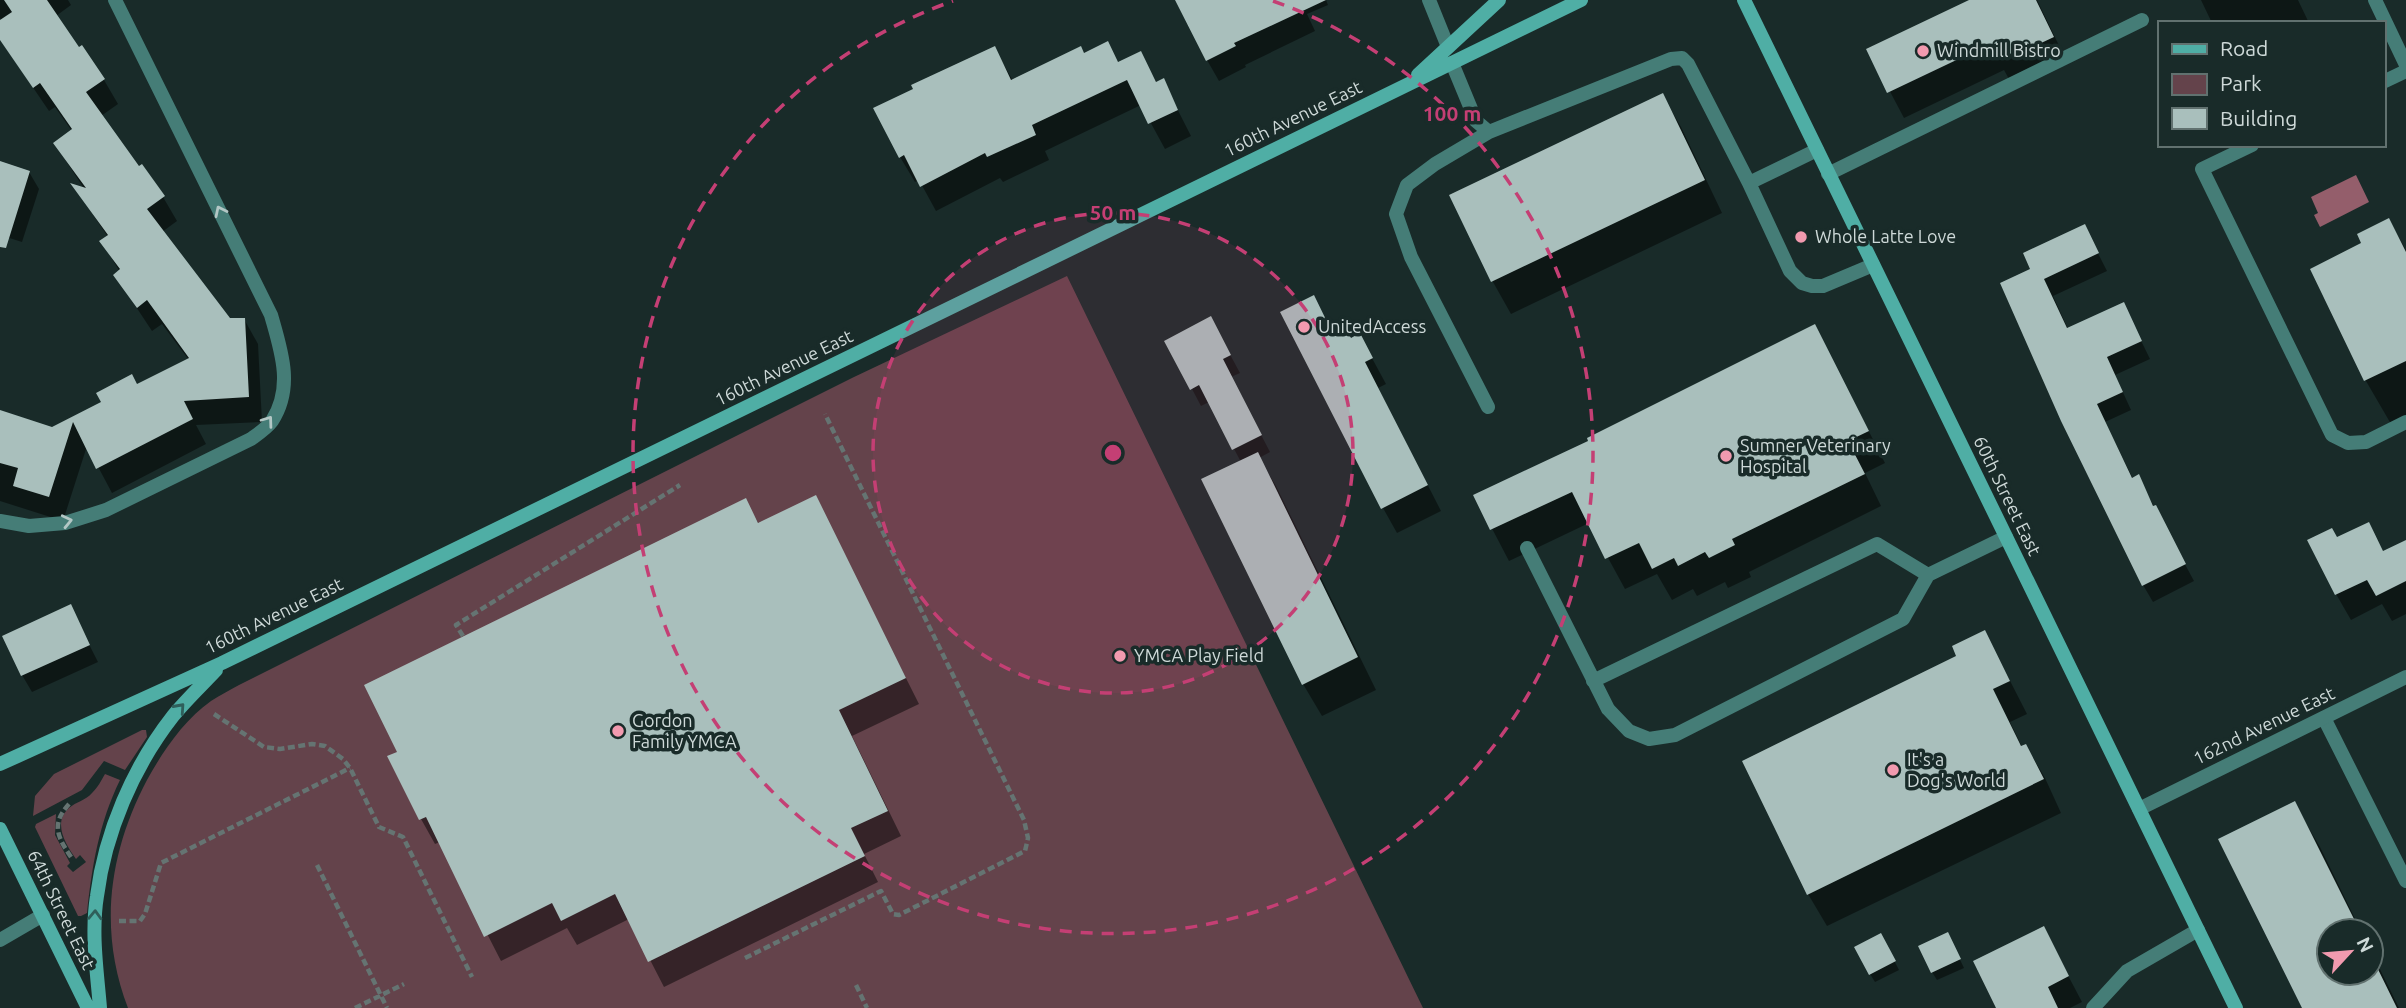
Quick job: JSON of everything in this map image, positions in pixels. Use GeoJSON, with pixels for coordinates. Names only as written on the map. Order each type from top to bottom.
{"type":"FeatureCollection","features":[{"type":"Feature","properties":{"kind":"street"},"geometry":{"type":"LineString","coordinates":[[0,521],[29,526],[65,523],[106,510],[251,439],[271,422],[281,397],[285,375],[282,352],[271,314],[115,0]]}},
{"type":"Feature","properties":{"kind":"street"},"geometry":{"type":"LineString","coordinates":[[1429,0],[1448,47]]}},
{"type":"Feature","properties":{"kind":"street"},"geometry":{"type":"LineString","coordinates":[[1406,85],[1499,0]]}},
{"type":"Feature","properties":{"kind":"street","name":"160th Avenue East"},"geometry":{"type":"LineString","coordinates":[[0,764],[222,663],[1581,0]]}},
{"type":"Feature","properties":{"kind":"street","name":"60th Street East"},"geometry":{"type":"LineString","coordinates":[[1744,0],[2236,1008]]}},
{"type":"Feature","properties":{"kind":"street"},"geometry":{"type":"LineString","coordinates":[[2375,0],[2406,65]]}},
{"type":"Feature","properties":{"kind":"street"},"geometry":{"type":"LineString","coordinates":[[1828,174],[2143,20]]}},
{"type":"Feature","properties":{"kind":"street"},"geometry":{"type":"LineString","coordinates":[[1488,407],[1410,257],[1396,214],[1407,185],[1435,164],[1489,132],[1671,59],[1682,58],[1688,64],[1790,271],[1802,283],[1823,286],[1873,265]]}},
{"type":"Feature","properties":{"kind":"street"},"geometry":{"type":"LineString","coordinates":[[1452,63],[1476,121],[1489,132]]}},
{"type":"Feature","properties":{"kind":"street"},"geometry":{"type":"LineString","coordinates":[[2385,81],[2406,71]]}},
{"type":"Feature","properties":{"kind":"street"},"geometry":{"type":"LineString","coordinates":[[2248,147],[2202,169],[2332,435],[2348,443],[2366,442],[2406,422]]}},
{"type":"Feature","properties":{"kind":"street"},"geometry":{"type":"LineString","coordinates":[[1749,184],[1817,150]]}},
{"type":"Feature","properties":{"kind":"street"},"geometry":{"type":"LineString","coordinates":[[1527,548],[1608,709],[1629,731],[1649,739],[1675,735],[1903,619],[1928,575],[2006,537]]}},
{"type":"Feature","properties":{"kind":"street"},"geometry":{"type":"LineString","coordinates":[[1593,681],[1877,544],[1928,575]]}},
{"type":"Feature","properties":{"kind":"street"},"geometry":{"type":"LineString","coordinates":[[100,1008],[94,940],[96,898],[104,856],[119,812],[141,766],[172,717],[222,663]]}},
{"type":"Feature","properties":{"kind":"street","name":"162nd Avenue East"},"geometry":{"type":"LineString","coordinates":[[2139,809],[2406,677]]}},
{"type":"Feature","properties":{"kind":"street"},"geometry":{"type":"LineString","coordinates":[[2324,718],[2406,881]]}},
{"type":"Feature","properties":{"kind":"street","name":"64th Street East"},"geometry":{"type":"LineString","coordinates":[[0,829],[88,1008]]}},
{"type":"Feature","properties":{"kind":"street"},"geometry":{"type":"LineString","coordinates":[[0,940],[43,915]]}},
{"type":"Feature","properties":{"kind":"street"},"geometry":{"type":"LineString","coordinates":[[2093,1008],[2127,971],[2198,930]]}},
{"type":"Feature","properties":{"kind":"path"},"geometry":{"type":"LineString","coordinates":[[745,958],[881,891],[893,914],[899,915],[1025,851],[1027,838],[1024,820],[825,414]]}},
{"type":"Feature","properties":{"kind":"path"},"geometry":{"type":"LineString","coordinates":[[463,636],[456,625],[680,485]]}},
{"type":"Feature","properties":{"kind":"path"},"geometry":{"type":"LineString","coordinates":[[214,714],[264,747],[280,749],[312,744],[325,746],[343,759],[379,827],[403,836],[472,977]]}},
{"type":"Feature","properties":{"kind":"path"},"geometry":{"type":"LineString","coordinates":[[120,921],[140,921],[145,915],[161,863],[350,768]]}},
{"type":"Feature","properties":{"kind":"path"},"geometry":{"type":"LineString","coordinates":[[69,804],[60,814],[58,833],[73,860]]}},
{"type":"Feature","properties":{"kind":"path"},"geometry":{"type":"LineString","coordinates":[[317,865],[387,1008]]}},
{"type":"Feature","properties":{"kind":"path"},"geometry":{"type":"LineString","coordinates":[[355,1008],[404,984]]}},
{"type":"Feature","properties":{"kind":"path"},"geometry":{"type":"LineString","coordinates":[[856,985],[867,1008]]}},
{"type":"Feature","properties":{"kind":"green space"},"geometry":{"type":"Polygon","coordinates":[[[1067,276],[1423,1008],[128,1008],[113,950],[112,892],[116,863],[134,807],[147,780],[175,737],[201,709],[239,685],[854,377],[1067,276]]]}},
{"type":"Feature","properties":{"kind":"green space"},"geometry":{"type":"Polygon","coordinates":[[[146,730],[147,737],[125,770],[104,761],[82,790],[33,816],[35,796],[54,774],[146,730]]]}},
{"type":"Feature","properties":{"kind":"green space"},"geometry":{"type":"Polygon","coordinates":[[[105,774],[120,780],[98,845],[87,913],[78,916],[35,827],[56,814],[55,835],[70,863],[67,866],[73,872],[86,862],[80,855],[76,859],[68,847],[62,834],[62,820],[69,808],[94,791],[105,774]]]}},
{"type":"Feature","properties":{"kind":"shaded area"},"geometry":{"type":"Polygon","coordinates":[[[2356,175],[2369,202],[2320,227],[2314,215],[2318,213],[2311,197],[2356,175]]]}},
{"type":"Feature","properties":{"kind":"building"},"geometry":{"type":"Polygon","coordinates":[[[4,0],[47,0],[79,47],[82,45],[105,79],[86,92],[139,166],[142,164],[165,196],[147,209],[230,318],[245,318],[249,397],[184,401],[193,419],[96,469],[73,422],[49,497],[13,486],[18,468],[0,463],[0,410],[52,427],[101,402],[96,393],[132,374],[137,384],[189,358],[147,300],[137,308],[113,275],[120,269],[99,241],[108,235],[70,183],[86,188],[53,143],[72,129],[40,83],[33,88],[0,40],[0,20],[12,12],[4,0]]]}},
{"type":"Feature","properties":{"kind":"building"},"geometry":{"type":"Polygon","coordinates":[[[1175,0],[1326,0],[1234,43],[1236,46],[1206,61],[1175,0]]]}},
{"type":"Feature","properties":{"kind":"building"},"geometry":{"type":"Polygon","coordinates":[[[1969,0],[2036,0],[2054,37],[2007,59],[2003,50],[1993,55],[1988,45],[1887,93],[1866,49],[1969,0]]]}},
{"type":"Feature","properties":{"kind":"building"},"geometry":{"type":"Polygon","coordinates":[[[1108,41],[1118,62],[1141,51],[1156,82],[1164,78],[1178,110],[1148,124],[1127,80],[1032,125],[1036,135],[987,157],[985,153],[920,187],[904,155],[899,158],[873,108],[913,89],[911,85],[995,46],[1011,80],[1081,46],[1084,53],[1108,41]]]}},
{"type":"Feature","properties":{"kind":"building"},"geometry":{"type":"Polygon","coordinates":[[[1663,93],[1705,180],[1491,282],[1449,195],[1663,93]]]}},
{"type":"Feature","properties":{"kind":"building"},"geometry":{"type":"Polygon","coordinates":[[[0,161],[30,171],[6,248],[0,247],[0,161]]]}},
{"type":"Feature","properties":{"kind":"building"},"geometry":{"type":"Polygon","coordinates":[[[2389,218],[2406,252],[2406,361],[2364,381],[2310,269],[2361,243],[2357,234],[2389,218]]]}},
{"type":"Feature","properties":{"kind":"building"},"geometry":{"type":"Polygon","coordinates":[[[2085,224],[2099,253],[2044,279],[2067,328],[2124,302],[2142,341],[2107,357],[2123,392],[2097,404],[2132,478],[2139,474],[2153,506],[2156,505],[2186,564],[2142,586],[2061,421],[2000,283],[2030,269],[2023,253],[2085,224]]]}},
{"type":"Feature","properties":{"kind":"building"},"geometry":{"type":"Polygon","coordinates":[[[1314,295],[1331,330],[1343,323],[1351,338],[1360,333],[1373,358],[1365,362],[1428,485],[1381,509],[1280,312],[1314,295]]]}},
{"type":"Feature","properties":{"kind":"building"},"geometry":{"type":"Polygon","coordinates":[[[1211,316],[1231,355],[1223,359],[1262,435],[1232,450],[1199,385],[1190,390],[1164,341],[1211,316]]]}},
{"type":"Feature","properties":{"kind":"building","name":"Sumner Veterinary Hospital"},"geometry":{"type":"Polygon","coordinates":[[[1815,324],[1869,431],[1848,441],[1865,474],[1732,539],[1735,545],[1709,558],[1705,552],[1678,566],[1674,558],[1652,569],[1639,543],[1605,559],[1572,492],[1490,530],[1473,495],[1588,441],[1587,438],[1815,324]]]}},
{"type":"Feature","properties":{"kind":"building"},"geometry":{"type":"Polygon","coordinates":[[[1258,452],[1358,657],[1302,685],[1201,479],[1258,452]]]}},
{"type":"Feature","properties":{"kind":"building","name":"Gordon Family YMCA"},"geometry":{"type":"Polygon","coordinates":[[[816,495],[906,678],[839,710],[888,811],[851,828],[865,856],[648,962],[615,894],[561,921],[552,903],[484,937],[426,817],[419,820],[387,756],[397,752],[364,685],[746,498],[758,523],[816,495]]]}},
{"type":"Feature","properties":{"kind":"building"},"geometry":{"type":"Polygon","coordinates":[[[2369,522],[2383,551],[2406,540],[2406,581],[2376,596],[2367,580],[2335,595],[2307,540],[2332,528],[2337,537],[2369,522]]]}},
{"type":"Feature","properties":{"kind":"building"},"geometry":{"type":"Polygon","coordinates":[[[71,604],[90,645],[21,676],[2,636],[71,604]]]}},
{"type":"Feature","properties":{"kind":"building","name":"It's a Dog's World"},"geometry":{"type":"Polygon","coordinates":[[[1985,630],[2010,681],[1993,689],[2021,746],[2026,744],[2044,779],[1807,895],[1742,761],[1956,656],[1952,646],[1985,630]]]}},
{"type":"Feature","properties":{"kind":"building"},"geometry":{"type":"Polygon","coordinates":[[[2295,801],[2353,917],[2315,917],[2315,987],[2385,987],[2385,984],[2397,1008],[2302,1008],[2218,839],[2295,801]]]}},
{"type":"Feature","properties":{"kind":"building"},"geometry":{"type":"Polygon","coordinates":[[[2044,926],[2069,976],[2048,987],[2058,1008],[1996,1008],[1973,961],[2044,926]]]}},
{"type":"Feature","properties":{"kind":"building"},"geometry":{"type":"Polygon","coordinates":[[[1948,932],[1961,959],[1931,973],[1918,946],[1948,932]]]}},
{"type":"Feature","properties":{"kind":"building"},"geometry":{"type":"Polygon","coordinates":[[[1881,933],[1896,961],[1869,975],[1854,947],[1881,933]]]}},
{"type":"Feature","properties":{"kind":"place","name":"Windmill Bistro"},"geometry":{"type":"Point","coordinates":[1923,51]}},
{"type":"Feature","properties":{"kind":"place","name":"Whole Latte Love"},"geometry":{"type":"Point","coordinates":[1801,237]}},
{"type":"Feature","properties":{"kind":"place","name":"UnitedAccess"},"geometry":{"type":"Point","coordinates":[1304,327]}},
{"type":"Feature","properties":{"kind":"place","name":"Sumner Veterinary Hospital"},"geometry":{"type":"Point","coordinates":[1726,456]}},
{"type":"Feature","properties":{"kind":"place","name":"YMCA Play Field"},"geometry":{"type":"Point","coordinates":[1120,656]}},
{"type":"Feature","properties":{"kind":"place","name":"Gordon Family YMCA"},"geometry":{"type":"Point","coordinates":[618,731]}},
{"type":"Feature","properties":{"kind":"place","name":"It's a Dog's World"},"geometry":{"type":"Point","coordinates":[1893,770]}}]}
